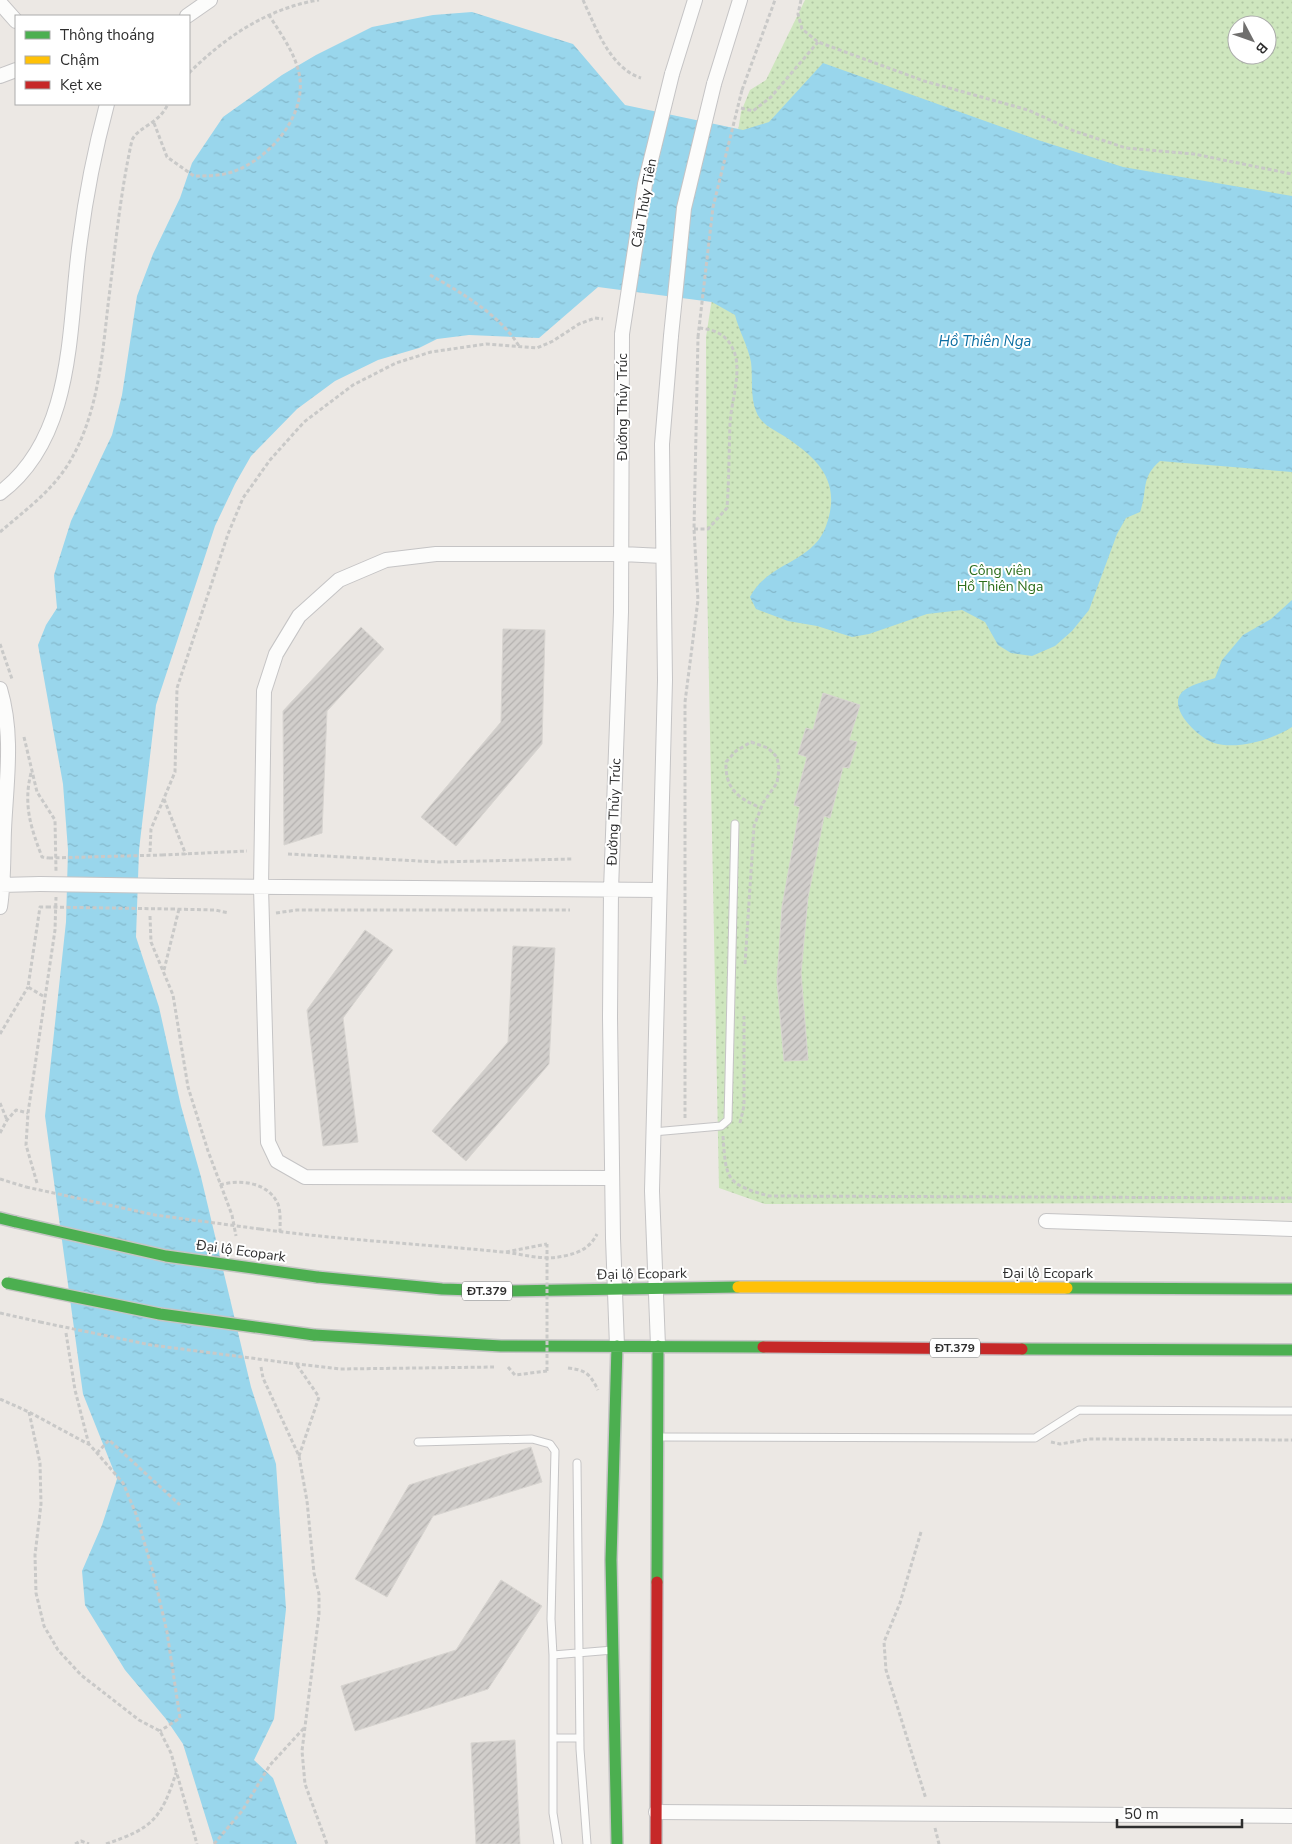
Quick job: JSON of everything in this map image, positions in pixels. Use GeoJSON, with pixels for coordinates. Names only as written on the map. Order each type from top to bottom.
{"type":"FeatureCollection","features":[{"type":"Feature","properties":{"kind":"main road","name":"Đại lộ Ecopark"},"geometry":{"type":"LineString","coordinates":[[0,1218],[166,1256],[318,1277],[442,1289],[506,1291],[615,1290],[656,1287],[1292,1289]]}},
{"type":"Feature","properties":{"kind":"main road","name":"ĐT.379"},"geometry":{"type":"LineString","coordinates":[[4,1282],[160,1314],[314,1335],[501,1346],[1292,1350]]}},
{"type":"Feature","properties":{"kind":"main road"},"geometry":{"type":"LineString","coordinates":[[617,1844],[611,1560],[618,1346]]}},
{"type":"Feature","properties":{"kind":"main road"},"geometry":{"type":"LineString","coordinates":[[656,1844],[658,1346]]}},
{"type":"Feature","properties":{"kind":"street"},"geometry":{"type":"LineString","coordinates":[[188,15],[210,0]]}},
{"type":"Feature","properties":{"kind":"street","name":"Cầu Thủy Tiên"},"geometry":{"type":"LineString","coordinates":[[622,334],[645,184],[672,74],[695,0]]}},
{"type":"Feature","properties":{"kind":"street"},"geometry":{"type":"LineString","coordinates":[[658,1346],[652,1191],[665,680],[662,444],[684,208],[714,84],[740,0]]}},
{"type":"Feature","properties":{"kind":"street"},"geometry":{"type":"LineString","coordinates":[[0,4],[15,20]]}},
{"type":"Feature","properties":{"kind":"street"},"geometry":{"type":"LineString","coordinates":[[0,76],[15,70]]}},
{"type":"Feature","properties":{"kind":"street"},"geometry":{"type":"LineString","coordinates":[[0,493],[16,481],[39,446],[55,414],[64,381],[80,241],[95,150],[108,105]]}},
{"type":"Feature","properties":{"kind":"street","name":"Đường Thủy Trúc"},"geometry":{"type":"LineString","coordinates":[[618,1346],[612,1178],[611,890],[622,554],[622,334]]}},
{"type":"Feature","properties":{"kind":"street"},"geometry":{"type":"LineString","coordinates":[[612,1178],[305,1176],[277,1161],[268,1142],[261,888],[264,691],[276,654],[299,616],[339,580],[386,560],[436,554],[622,554],[663,556]]}},
{"type":"Feature","properties":{"kind":"street"},"geometry":{"type":"LineString","coordinates":[[0,689],[4,702],[9,757],[0,907]]}},
{"type":"Feature","properties":{"kind":"street"},"geometry":{"type":"LineString","coordinates":[[2,885],[659,890]]}},
{"type":"Feature","properties":{"kind":"street"},"geometry":{"type":"LineString","coordinates":[[1046,1221],[1292,1229]]}},
{"type":"Feature","properties":{"kind":"street"},"geometry":{"type":"LineString","coordinates":[[656,1812],[1292,1816]]}},
{"type":"Feature","properties":{"kind":"lane"},"geometry":{"type":"LineString","coordinates":[[653,1132],[721,1126],[728,1120],[735,824]]}},
{"type":"Feature","properties":{"kind":"lane"},"geometry":{"type":"LineString","coordinates":[[657,1437],[1035,1438],[1079,1410],[1292,1411]]}},
{"type":"Feature","properties":{"kind":"lane"},"geometry":{"type":"LineString","coordinates":[[418,1442],[532,1439],[550,1444],[555,1451],[551,1619],[553,1655],[553,1813],[558,1844]]}},
{"type":"Feature","properties":{"kind":"lane"},"geometry":{"type":"LineString","coordinates":[[577,1462],[580,1738],[587,1844]]}},
{"type":"Feature","properties":{"kind":"lane"},"geometry":{"type":"LineString","coordinates":[[553,1655],[613,1650]]}},
{"type":"Feature","properties":{"kind":"lane"},"geometry":{"type":"LineString","coordinates":[[553,1738],[580,1738]]}},
{"type":"Feature","properties":{"kind":"path"},"geometry":{"type":"LineString","coordinates":[[190,72],[206,56],[246,26],[269,15],[306,2],[319,0]]}},
{"type":"Feature","properties":{"kind":"path"},"geometry":{"type":"LineString","coordinates":[[582,0],[615,60],[631,75],[641,78]]}},
{"type":"Feature","properties":{"kind":"path"},"geometry":{"type":"LineString","coordinates":[[685,1130],[685,702],[698,600],[694,529],[698,337],[713,207],[742,90],[775,0]]}},
{"type":"Feature","properties":{"kind":"path"},"geometry":{"type":"LineString","coordinates":[[801,0],[798,14],[802,29],[818,42],[924,81],[1028,110],[1074,131],[1126,148],[1194,154],[1292,174]]}},
{"type":"Feature","properties":{"kind":"path"},"geometry":{"type":"LineString","coordinates":[[154,123],[167,157],[194,176],[230,173],[249,165],[265,154],[294,115],[298,97],[299,74],[287,43],[269,15]]}},
{"type":"Feature","properties":{"kind":"path"},"geometry":{"type":"LineString","coordinates":[[741,108],[753,111],[771,97],[818,42]]}},
{"type":"Feature","properties":{"kind":"path"},"geometry":{"type":"LineString","coordinates":[[0,532],[50,489],[66,467],[84,430],[91,410],[103,349],[132,140],[135,134],[154,123],[163,114],[168,105]]}},
{"type":"Feature","properties":{"kind":"path"},"geometry":{"type":"LineString","coordinates":[[430,276],[450,286],[498,322],[511,334],[519,347]]}},
{"type":"Feature","properties":{"kind":"path"},"geometry":{"type":"LineString","coordinates":[[150,852],[151,829],[175,772],[177,688],[228,534],[243,498],[270,460],[304,422],[353,385],[396,363],[431,352],[486,344],[537,348],[554,340],[578,324],[595,318],[603,319]]}},
{"type":"Feature","properties":{"kind":"path"},"geometry":{"type":"LineString","coordinates":[[694,529],[708,529],[727,508],[730,423],[737,368],[734,350],[727,338],[714,330],[700,328]]}},
{"type":"Feature","properties":{"kind":"path"},"geometry":{"type":"LineString","coordinates":[[0,644],[12,681]]}},
{"type":"Feature","properties":{"kind":"path"},"geometry":{"type":"LineString","coordinates":[[23,730],[37,792],[55,820],[56,875]]}},
{"type":"Feature","properties":{"kind":"path"},"geometry":{"type":"LineString","coordinates":[[744,973],[754,826],[761,808],[777,784],[779,769],[777,756],[768,748],[751,742],[736,751],[726,762],[726,774],[731,787],[742,800],[761,808]]}},
{"type":"Feature","properties":{"kind":"path"},"geometry":{"type":"LineString","coordinates":[[31,771],[26,794],[29,818],[42,857],[186,855],[220,850],[248,851]]}},
{"type":"Feature","properties":{"kind":"path"},"geometry":{"type":"LineString","coordinates":[[164,798],[186,855]]}},
{"type":"Feature","properties":{"kind":"path"},"geometry":{"type":"LineString","coordinates":[[288,854],[438,862],[572,859]]}},
{"type":"Feature","properties":{"kind":"path"},"geometry":{"type":"LineString","coordinates":[[37,1182],[26,1145],[28,1113],[43,996],[54,930],[56,893]]}},
{"type":"Feature","properties":{"kind":"path"},"geometry":{"type":"LineString","coordinates":[[0,1034],[28,987],[40,907],[179,909],[229,913]]}},
{"type":"Feature","properties":{"kind":"path"},"geometry":{"type":"LineString","coordinates":[[164,971],[179,909]]}},
{"type":"Feature","properties":{"kind":"path"},"geometry":{"type":"LineString","coordinates":[[275,913],[297,910],[570,910]]}},
{"type":"Feature","properties":{"kind":"path"},"geometry":{"type":"LineString","coordinates":[[150,916],[151,942],[173,995],[188,1087],[220,1185],[232,1215],[236,1236]]}},
{"type":"Feature","properties":{"kind":"path"},"geometry":{"type":"LineString","coordinates":[[28,987],[43,996]]}},
{"type":"Feature","properties":{"kind":"path"},"geometry":{"type":"LineString","coordinates":[[738,1126],[742,1121],[744,1106],[744,1011]]}},
{"type":"Feature","properties":{"kind":"path"},"geometry":{"type":"LineString","coordinates":[[0,1103],[7,1120]]}},
{"type":"Feature","properties":{"kind":"path"},"geometry":{"type":"LineString","coordinates":[[0,1133],[7,1120],[16,1110],[28,1113]]}},
{"type":"Feature","properties":{"kind":"path"},"geometry":{"type":"LineString","coordinates":[[728,1132],[723,1135],[724,1152],[732,1181],[740,1188],[769,1196],[1292,1198]]}},
{"type":"Feature","properties":{"kind":"path"},"geometry":{"type":"LineString","coordinates":[[0,1179],[26,1187],[155,1215],[280,1232],[404,1245],[505,1252],[531,1258],[562,1257],[581,1251],[592,1243],[597,1233]]}},
{"type":"Feature","properties":{"kind":"path"},"geometry":{"type":"LineString","coordinates":[[220,1185],[234,1180],[251,1183],[266,1190],[277,1203],[280,1232]]}},
{"type":"Feature","properties":{"kind":"path"},"geometry":{"type":"LineString","coordinates":[[505,1252],[547,1244],[547,1371],[515,1374],[508,1367]]}},
{"type":"Feature","properties":{"kind":"path"},"geometry":{"type":"LineString","coordinates":[[0,1313],[151,1345],[340,1369],[517,1367]]}},
{"type":"Feature","properties":{"kind":"path"},"geometry":{"type":"LineString","coordinates":[[66,1333],[75,1390],[90,1446]]}},
{"type":"Feature","properties":{"kind":"path"},"geometry":{"type":"LineString","coordinates":[[297,1364],[319,1396],[299,1456]]}},
{"type":"Feature","properties":{"kind":"path"},"geometry":{"type":"LineString","coordinates":[[261,1367],[263,1378],[299,1456],[307,1501],[314,1573],[319,1594],[319,1614],[302,1751],[305,1784],[327,1844]]}},
{"type":"Feature","properties":{"kind":"path"},"geometry":{"type":"LineString","coordinates":[[536,1367],[554,1368]]}},
{"type":"Feature","properties":{"kind":"path"},"geometry":{"type":"LineString","coordinates":[[563,1368],[581,1369],[592,1378],[598,1391]]}},
{"type":"Feature","properties":{"kind":"path"},"geometry":{"type":"LineString","coordinates":[[0,1399],[29,1412],[90,1446],[123,1483],[136,1514],[153,1572],[167,1632],[180,1718],[160,1731]]}},
{"type":"Feature","properties":{"kind":"path"},"geometry":{"type":"LineString","coordinates":[[29,1412],[40,1462],[41,1504],[35,1555],[36,1592],[44,1626],[58,1650],[81,1675],[139,1720],[160,1731],[171,1753],[186,1800],[197,1844]]}},
{"type":"Feature","properties":{"kind":"path"},"geometry":{"type":"LineString","coordinates":[[1035,1438],[1060,1444],[1089,1439],[1292,1440]]}},
{"type":"Feature","properties":{"kind":"path"},"geometry":{"type":"LineString","coordinates":[[97,1453],[108,1440],[180,1505]]}},
{"type":"Feature","properties":{"kind":"path"},"geometry":{"type":"LineString","coordinates":[[921,1532],[900,1603],[884,1642],[886,1670],[918,1780],[932,1814],[939,1844]]}},
{"type":"Feature","properties":{"kind":"path"},"geometry":{"type":"LineString","coordinates":[[214,1844],[242,1811],[270,1765],[306,1726]]}},
{"type":"Feature","properties":{"kind":"path"},"geometry":{"type":"LineString","coordinates":[[106,1844],[127,1837],[147,1826],[165,1806],[176,1772]]}},
{"type":"Feature","properties":{"kind":"path"},"geometry":{"type":"LineString","coordinates":[[76,1844],[81,1841],[89,1844]]}},
{"type":"Feature","properties":{"kind":"green space","name":"Công viên Hồ Thiên Nga"},"geometry":{"type":"Polygon","coordinates":[[[805,0],[1292,0],[1292,1203],[765,1204],[719,1188],[707,581],[706,337],[741,112],[750,90],[766,80],[805,0]]]}},
{"type":"Feature","properties":{"kind":"water","name":"Hồ Thiên Nga"},"geometry":{"type":"Polygon","coordinates":[[[472,12],[573,44],[625,105],[743,130],[769,122],[823,63],[1038,140],[1123,167],[1292,196],[1292,472],[1160,461],[1147,479],[1140,512],[1126,518],[1117,534],[1089,610],[1072,631],[1055,646],[1032,656],[1011,653],[998,645],[985,622],[962,610],[927,614],[869,634],[852,637],[817,626],[788,621],[756,609],[750,597],[758,585],[768,576],[811,548],[820,538],[826,526],[831,497],[829,484],[817,463],[797,445],[768,426],[758,416],[753,400],[751,362],[735,315],[712,302],[598,287],[539,338],[469,335],[437,339],[419,348],[378,360],[335,381],[297,409],[251,456],[215,526],[156,705],[139,850],[136,937],[159,1007],[181,1106],[201,1177],[251,1387],[276,1464],[286,1609],[274,1719],[254,1760],[273,1778],[297,1844],[214,1844],[183,1744],[166,1719],[125,1670],[85,1605],[82,1571],[102,1525],[117,1479],[83,1394],[45,1116],[66,922],[68,850],[63,784],[38,645],[46,625],[57,608],[54,575],[71,521],[112,435],[122,395],[137,296],[153,254],[180,198],[192,163],[223,117],[282,75],[316,55],[372,27],[433,15],[472,12]]]}},
{"type":"Feature","properties":{"kind":"water"},"geometry":{"type":"Polygon","coordinates":[[[1292,600],[1292,727],[1265,740],[1244,744],[1223,745],[1207,740],[1185,720],[1178,703],[1180,695],[1189,687],[1215,678],[1222,660],[1243,635],[1271,619],[1292,600]]]}},
{"type":"Feature","properties":{"kind":"building"},"geometry":{"type":"Polygon","coordinates":[[[361,627],[384,649],[327,711],[322,833],[284,845],[283,711],[361,627]]]}},
{"type":"Feature","properties":{"kind":"building"},"geometry":{"type":"Polygon","coordinates":[[[503,629],[545,630],[542,744],[456,846],[421,817],[501,722],[503,629]]]}},
{"type":"Feature","properties":{"kind":"building"},"geometry":{"type":"Polygon","coordinates":[[[823,693],[860,705],[849,740],[857,742],[849,768],[843,767],[830,818],[824,816],[808,897],[801,973],[808,1060],[784,1061],[777,981],[782,907],[800,807],[794,805],[807,757],[798,754],[806,728],[813,730],[823,693]]]}},
{"type":"Feature","properties":{"kind":"building"},"geometry":{"type":"Polygon","coordinates":[[[365,930],[393,950],[343,1018],[358,1142],[323,1146],[307,1010],[365,930]]]}},
{"type":"Feature","properties":{"kind":"building"},"geometry":{"type":"Polygon","coordinates":[[[513,946],[555,948],[549,1064],[466,1161],[432,1131],[508,1042],[513,946]]]}},
{"type":"Feature","properties":{"kind":"building"},"geometry":{"type":"Polygon","coordinates":[[[531,1447],[542,1482],[433,1516],[387,1597],[355,1579],[409,1485],[531,1447]]]}},
{"type":"Feature","properties":{"kind":"building"},"geometry":{"type":"Polygon","coordinates":[[[501,1580],[542,1606],[488,1689],[355,1731],[341,1686],[456,1650],[501,1580]]]}},
{"type":"Feature","properties":{"kind":"building"},"geometry":{"type":"Polygon","coordinates":[[[515,1740],[520,1844],[476,1844],[471,1743],[515,1740]]]}},
{"type":"Feature","properties":{"kind":"traffic: fast"},"geometry":{"type":"LineString","coordinates":[[0,1218],[16,1222]]}},
{"type":"Feature","properties":{"kind":"traffic: fast"},"geometry":{"type":"LineString","coordinates":[[16,1222],[166,1256],[317,1277]]}},
{"type":"Feature","properties":{"kind":"traffic: fast"},"geometry":{"type":"LineString","coordinates":[[317,1277],[442,1289],[506,1291],[738,1287]]}},
{"type":"Feature","properties":{"kind":"traffic: fast"},"geometry":{"type":"LineString","coordinates":[[7,1283],[160,1314],[314,1335]]}},
{"type":"Feature","properties":{"kind":"traffic: fast"},"geometry":{"type":"LineString","coordinates":[[1067,1288],[1292,1289]]}},
{"type":"Feature","properties":{"kind":"traffic: fast"},"geometry":{"type":"LineString","coordinates":[[314,1335],[501,1346],[763,1347]]}},
{"type":"Feature","properties":{"kind":"traffic: fast"},"geometry":{"type":"LineString","coordinates":[[617,1346],[611,1560],[617,1844]]}},
{"type":"Feature","properties":{"kind":"traffic: fast"},"geometry":{"type":"LineString","coordinates":[[657,1582],[658,1346]]}},
{"type":"Feature","properties":{"kind":"traffic: fast"},"geometry":{"type":"LineString","coordinates":[[1022,1349],[1292,1350]]}},
{"type":"Feature","properties":{"kind":"traffic: slow"},"geometry":{"type":"LineString","coordinates":[[738,1287],[1067,1288]]}},
{"type":"Feature","properties":{"kind":"traffic: jam"},"geometry":{"type":"LineString","coordinates":[[763,1347],[1022,1349]]}},
{"type":"Feature","properties":{"kind":"traffic: jam"},"geometry":{"type":"LineString","coordinates":[[656,1844],[657,1582]]}}]}
